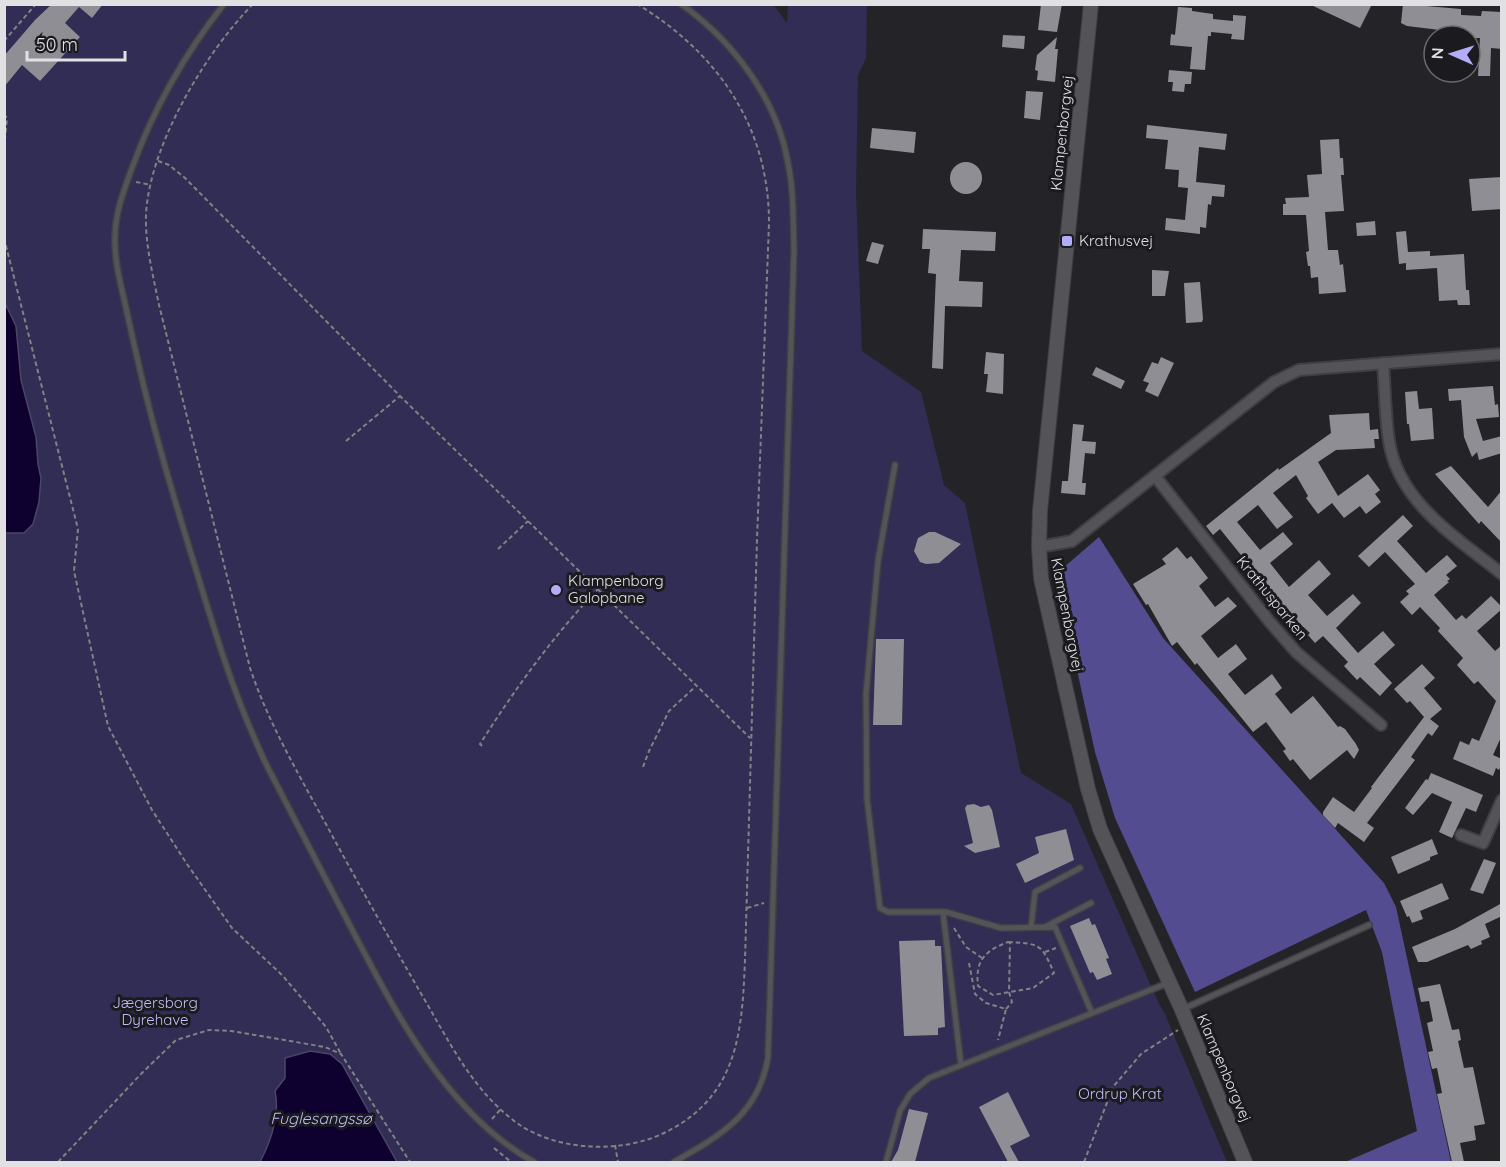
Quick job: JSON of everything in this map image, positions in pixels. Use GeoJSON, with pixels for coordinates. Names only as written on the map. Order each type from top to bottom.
{"type":"FeatureCollection","features":[{"type":"Feature","properties":{"kind":"street","name":"Klampenborgvej"},"geometry":{"type":"LineString","coordinates":[[1091,4],[1040,511],[1041,578],[1088,789],[1100,829],[1182,1010],[1245,1162]]}},
{"type":"Feature","properties":{"kind":"street"},"geometry":{"type":"LineString","coordinates":[[1039,547],[1072,541],[1274,382],[1299,370],[1502,354]]}},
{"type":"Feature","properties":{"kind":"street"},"geometry":{"type":"LineString","coordinates":[[1383,363],[1389,442],[1397,468],[1408,490],[1426,511],[1502,574]]}},
{"type":"Feature","properties":{"kind":"street","name":"Krathusparken"},"geometry":{"type":"LineString","coordinates":[[1155,476],[1296,652],[1381,725]]}},
{"type":"Feature","properties":{"kind":"street"},"geometry":{"type":"LineString","coordinates":[[1461,835],[1483,843],[1502,800]]}},
{"type":"Feature","properties":{"kind":"lane"},"geometry":{"type":"LineString","coordinates":[[224,4],[196,40],[170,82],[152,117],[118,208],[115,236],[121,285],[159,445],[204,599],[242,709],[258,748],[305,839],[395,1009],[440,1076],[466,1109],[495,1137],[534,1162]]}},
{"type":"Feature","properties":{"kind":"lane"},"geometry":{"type":"LineString","coordinates":[[674,1162],[713,1139],[731,1125],[750,1105],[761,1085],[767,1064],[770,1032],[794,250],[793,193],[784,147],[771,114],[758,86],[731,48],[681,4]]}},
{"type":"Feature","properties":{"kind":"lane"},"geometry":{"type":"LineString","coordinates":[[895,465],[878,561],[866,694],[867,799],[880,908],[888,912],[945,912],[1001,928],[1055,927],[1092,1013]]}},
{"type":"Feature","properties":{"kind":"lane"},"geometry":{"type":"LineString","coordinates":[[1031,927],[1035,892],[1080,868]]}},
{"type":"Feature","properties":{"kind":"lane"},"geometry":{"type":"LineString","coordinates":[[1045,927],[1091,903]]}},
{"type":"Feature","properties":{"kind":"lane"},"geometry":{"type":"LineString","coordinates":[[945,912],[961,1065]]}},
{"type":"Feature","properties":{"kind":"lane"},"geometry":{"type":"LineString","coordinates":[[1182,1010],[1369,925]]}},
{"type":"Feature","properties":{"kind":"lane"},"geometry":{"type":"LineString","coordinates":[[886,1162],[900,1111],[910,1094],[929,1078],[1169,982]]}},
{"type":"Feature","properties":{"kind":"path"},"geometry":{"type":"LineString","coordinates":[[4,40],[36,4]]}},
{"type":"Feature","properties":{"kind":"path"},"geometry":{"type":"LineString","coordinates":[[253,4],[226,35],[203,67],[174,120],[158,161],[146,214],[149,258],[159,305],[246,654],[276,730],[387,936],[466,1070],[481,1091],[509,1116],[538,1136],[576,1146],[615,1145],[650,1138],[677,1127],[694,1115],[715,1092],[726,1074],[738,1041],[743,1009],[769,233],[768,187],[753,132],[726,84],[687,41],[638,4]]}},
{"type":"Feature","properties":{"kind":"path"},"geometry":{"type":"LineString","coordinates":[[4,114],[7,118],[4,148]]}},
{"type":"Feature","properties":{"kind":"path"},"geometry":{"type":"LineString","coordinates":[[158,161],[169,165],[185,178],[400,396],[695,687],[751,739]]}},
{"type":"Feature","properties":{"kind":"path"},"geometry":{"type":"LineString","coordinates":[[128,180],[151,185]]}},
{"type":"Feature","properties":{"kind":"path"},"geometry":{"type":"LineString","coordinates":[[4,238],[78,529],[74,571],[108,726],[152,810],[193,873],[232,928],[282,976],[326,1027],[410,1162]]}},
{"type":"Feature","properties":{"kind":"path"},"geometry":{"type":"LineString","coordinates":[[4,260],[9,262]]}},
{"type":"Feature","properties":{"kind":"path"},"geometry":{"type":"LineString","coordinates":[[346,441],[400,396]]}},
{"type":"Feature","properties":{"kind":"path"},"geometry":{"type":"LineString","coordinates":[[498,549],[528,521]]}},
{"type":"Feature","properties":{"kind":"path"},"geometry":{"type":"LineString","coordinates":[[483,746],[480,744],[504,705],[565,624],[598,589]]}},
{"type":"Feature","properties":{"kind":"path"},"geometry":{"type":"LineString","coordinates":[[643,767],[669,711],[695,687]]}},
{"type":"Feature","properties":{"kind":"path"},"geometry":{"type":"LineString","coordinates":[[747,908],[774,902]]}},
{"type":"Feature","properties":{"kind":"path"},"geometry":{"type":"LineString","coordinates":[[945,912],[966,947],[982,958]]}},
{"type":"Feature","properties":{"kind":"path"},"geometry":{"type":"LineString","coordinates":[[995,1052],[1006,1009],[1012,1002],[1009,992],[1010,942]]}},
{"type":"Feature","properties":{"kind":"path"},"geometry":{"type":"LineString","coordinates":[[1010,942],[1035,944],[1045,952],[1054,973],[1033,988],[993,995],[978,986],[977,974],[982,958],[991,949],[1010,942]]}},
{"type":"Feature","properties":{"kind":"path"},"geometry":{"type":"LineString","coordinates":[[969,963],[975,994],[986,1003],[1006,1009]]}},
{"type":"Feature","properties":{"kind":"path"},"geometry":{"type":"LineString","coordinates":[[1084,1162],[1113,1087],[1141,1054],[1188,1024]]}},
{"type":"Feature","properties":{"kind":"path"},"geometry":{"type":"LineString","coordinates":[[58,1162],[176,1040],[209,1030],[231,1031],[326,1047],[341,1054]]}},
{"type":"Feature","properties":{"kind":"path"},"geometry":{"type":"LineString","coordinates":[[615,1145],[618,1162]]}},
{"type":"Feature","properties":{"kind":"green space","name":"Klampenborg Galopbane"},"geometry":{"type":"Polygon","coordinates":[[[773,4],[787,23],[788,5],[867,5],[866,58],[858,75],[856,193],[862,351],[921,392],[944,485],[965,503],[1021,773],[1071,804],[1165,1014],[1227,1162],[5,1162],[4,5],[773,4]]]}},
{"type":"Feature","properties":{"kind":"shaded area"},"geometry":{"type":"Polygon","coordinates":[[[1099,537],[1163,638],[1384,883],[1396,907],[1451,1162],[1345,1162],[1417,1131],[1382,952],[1366,910],[1195,992],[1115,818],[1095,752],[1056,574],[1099,537]]]}},
{"type":"Feature","properties":{"kind":"water"},"geometry":{"type":"Polygon","coordinates":[[[5,303],[16,326],[21,380],[36,437],[41,478],[39,502],[33,524],[24,533],[5,533],[5,303]]]}},
{"type":"Feature","properties":{"kind":"water","name":"Fuglesangssø"},"geometry":{"type":"Polygon","coordinates":[[[310,1051],[330,1054],[342,1064],[397,1162],[260,1162],[274,1128],[275,1091],[285,1078],[285,1058],[310,1051]]]}},
{"type":"Feature","properties":{"kind":"building"},"geometry":{"type":"Polygon","coordinates":[[[52,4],[103,4],[92,18],[79,7],[65,23],[80,37],[40,81],[22,65],[4,87],[4,56],[52,4]]]}},
{"type":"Feature","properties":{"kind":"building"},"geometry":{"type":"Polygon","coordinates":[[[1041,4],[1062,4],[1057,32],[1038,30],[1041,4]]]}},
{"type":"Feature","properties":{"kind":"building"},"geometry":{"type":"Polygon","coordinates":[[[1309,4],[1372,4],[1360,28],[1309,4]]]}},
{"type":"Feature","properties":{"kind":"building"},"geometry":{"type":"Polygon","coordinates":[[[1403,4],[1461,9],[1461,15],[1481,16],[1482,11],[1502,12],[1502,49],[1491,48],[1490,76],[1482,76],[1482,24],[1422,24],[1422,28],[1401,23],[1403,4]]]}},
{"type":"Feature","properties":{"kind":"building"},"geometry":{"type":"Polygon","coordinates":[[[1178,7],[1213,14],[1213,19],[1233,21],[1233,15],[1246,16],[1244,40],[1231,39],[1232,34],[1211,32],[1211,36],[1208,36],[1205,70],[1190,69],[1192,47],[1170,45],[1171,34],[1175,35],[1178,7]]]}},
{"type":"Feature","properties":{"kind":"building"},"geometry":{"type":"Polygon","coordinates":[[[1003,35],[1025,36],[1024,49],[1002,47],[1003,35]]]}},
{"type":"Feature","properties":{"kind":"building"},"geometry":{"type":"Polygon","coordinates":[[[1057,37],[1055,82],[1037,80],[1038,71],[1035,70],[1037,55],[1057,37]]]}},
{"type":"Feature","properties":{"kind":"building"},"geometry":{"type":"Polygon","coordinates":[[[1169,70],[1192,72],[1191,84],[1185,84],[1184,92],[1172,91],[1173,82],[1168,82],[1169,70]]]}},
{"type":"Feature","properties":{"kind":"building"},"geometry":{"type":"Polygon","coordinates":[[[1026,91],[1043,92],[1040,120],[1024,118],[1026,91]]]}},
{"type":"Feature","properties":{"kind":"building"},"geometry":{"type":"Polygon","coordinates":[[[1147,125],[1227,134],[1225,150],[1199,147],[1196,182],[1225,185],[1224,197],[1212,196],[1211,205],[1208,204],[1206,228],[1200,227],[1200,234],[1165,230],[1166,218],[1185,220],[1188,188],[1178,187],[1179,170],[1165,169],[1168,140],[1146,138],[1147,125]]]}},
{"type":"Feature","properties":{"kind":"building"},"geometry":{"type":"Polygon","coordinates":[[[872,128],[916,132],[914,153],[870,148],[872,128]]]}},
{"type":"Feature","properties":{"kind":"building"},"geometry":{"type":"Polygon","coordinates":[[[1339,139],[1340,158],[1343,158],[1344,175],[1341,175],[1344,211],[1325,212],[1328,250],[1338,250],[1340,265],[1343,264],[1346,292],[1319,294],[1318,277],[1311,278],[1310,266],[1308,266],[1306,215],[1283,215],[1283,204],[1286,204],[1285,198],[1309,197],[1307,175],[1322,174],[1320,140],[1339,139]]]}},
{"type":"Feature","properties":{"kind":"building"},"geometry":{"type":"Polygon","coordinates":[[[966,162],[977,167],[982,178],[977,189],[966,194],[955,189],[950,178],[955,167],[966,162]]]}},
{"type":"Feature","properties":{"kind":"building"},"geometry":{"type":"Polygon","coordinates":[[[1502,177],[1502,209],[1472,211],[1469,179],[1502,177]]]}},
{"type":"Feature","properties":{"kind":"building"},"geometry":{"type":"Polygon","coordinates":[[[1375,221],[1376,235],[1357,236],[1356,223],[1375,221]]]}},
{"type":"Feature","properties":{"kind":"building"},"geometry":{"type":"Polygon","coordinates":[[[923,229],[996,232],[995,251],[961,250],[959,281],[983,282],[982,307],[945,306],[943,369],[932,368],[936,274],[928,273],[930,249],[922,249],[923,229]]]}},
{"type":"Feature","properties":{"kind":"building"},"geometry":{"type":"Polygon","coordinates":[[[1406,231],[1408,252],[1430,251],[1430,256],[1464,254],[1466,290],[1469,290],[1470,305],[1458,305],[1457,300],[1439,301],[1437,268],[1406,270],[1406,263],[1399,264],[1396,232],[1406,231]]]}},
{"type":"Feature","properties":{"kind":"building"},"geometry":{"type":"Polygon","coordinates":[[[872,242],[884,245],[878,264],[866,261],[872,242]]]}},
{"type":"Feature","properties":{"kind":"building"},"geometry":{"type":"Polygon","coordinates":[[[1152,270],[1169,271],[1165,296],[1152,296],[1152,270]]]}},
{"type":"Feature","properties":{"kind":"building"},"geometry":{"type":"Polygon","coordinates":[[[1200,282],[1202,322],[1186,323],[1184,283],[1200,282]]]}},
{"type":"Feature","properties":{"kind":"building"},"geometry":{"type":"Polygon","coordinates":[[[986,352],[1004,354],[1003,394],[986,392],[988,374],[984,374],[986,352]]]}},
{"type":"Feature","properties":{"kind":"building"},"geometry":{"type":"Polygon","coordinates":[[[1161,357],[1174,363],[1158,397],[1145,391],[1149,383],[1143,381],[1152,362],[1158,364],[1161,357]]]}},
{"type":"Feature","properties":{"kind":"building"},"geometry":{"type":"Polygon","coordinates":[[[1096,367],[1125,381],[1121,389],[1092,375],[1096,367]]]}},
{"type":"Feature","properties":{"kind":"building"},"geometry":{"type":"Polygon","coordinates":[[[1493,386],[1499,417],[1476,419],[1483,441],[1502,436],[1502,453],[1479,460],[1477,452],[1472,457],[1464,437],[1461,400],[1449,401],[1448,389],[1493,386]]]}},
{"type":"Feature","properties":{"kind":"building"},"geometry":{"type":"Polygon","coordinates":[[[1417,391],[1419,409],[1432,408],[1434,439],[1411,441],[1409,424],[1407,424],[1405,392],[1417,391]]]}},
{"type":"Feature","properties":{"kind":"building"},"geometry":{"type":"Polygon","coordinates":[[[1369,413],[1370,430],[1378,429],[1379,439],[1374,439],[1375,448],[1336,450],[1318,462],[1338,496],[1368,474],[1380,490],[1375,494],[1381,502],[1366,514],[1360,506],[1344,518],[1332,503],[1318,514],[1306,498],[1308,496],[1296,475],[1273,493],[1293,517],[1277,529],[1258,505],[1237,522],[1260,550],[1283,532],[1293,544],[1270,563],[1289,587],[1319,560],[1331,574],[1308,595],[1327,616],[1353,594],[1361,603],[1336,628],[1358,653],[1383,631],[1395,645],[1374,664],[1392,683],[1380,696],[1360,677],[1357,680],[1344,666],[1348,662],[1323,636],[1315,643],[1308,635],[1310,633],[1287,614],[1220,529],[1213,535],[1206,526],[1278,468],[1279,470],[1331,433],[1329,415],[1369,413]]]}},
{"type":"Feature","properties":{"kind":"building"},"geometry":{"type":"Polygon","coordinates":[[[1073,424],[1084,425],[1082,441],[1096,442],[1095,454],[1085,453],[1082,483],[1086,483],[1085,495],[1061,493],[1062,481],[1068,481],[1073,424]]]}},
{"type":"Feature","properties":{"kind":"building"},"geometry":{"type":"Polygon","coordinates":[[[1451,466],[1488,507],[1502,490],[1502,543],[1481,521],[1479,524],[1435,474],[1451,466]]]}},
{"type":"Feature","properties":{"kind":"building"},"geometry":{"type":"Polygon","coordinates":[[[1403,515],[1413,526],[1397,541],[1426,573],[1447,555],[1457,566],[1446,575],[1450,579],[1447,581],[1449,582],[1434,595],[1456,620],[1462,615],[1466,619],[1491,596],[1502,607],[1477,631],[1495,651],[1502,645],[1502,735],[1493,755],[1502,759],[1502,763],[1499,770],[1496,768],[1493,776],[1453,759],[1460,741],[1469,745],[1472,738],[1479,741],[1496,701],[1478,681],[1474,684],[1457,665],[1463,658],[1420,607],[1412,615],[1400,602],[1409,594],[1406,591],[1415,584],[1385,552],[1369,567],[1358,556],[1403,515]]]}},
{"type":"Feature","properties":{"kind":"building"},"geometry":{"type":"Polygon","coordinates":[[[929,532],[935,532],[961,544],[939,563],[920,562],[914,551],[918,538],[929,532]]]}},
{"type":"Feature","properties":{"kind":"building"},"geometry":{"type":"Polygon","coordinates":[[[1177,547],[1187,559],[1191,556],[1208,578],[1199,586],[1215,607],[1228,597],[1237,606],[1201,636],[1218,658],[1236,644],[1247,659],[1228,674],[1245,695],[1272,674],[1282,688],[1275,694],[1291,714],[1313,696],[1338,727],[1345,729],[1356,744],[1359,750],[1354,759],[1347,750],[1310,780],[1293,759],[1290,761],[1283,751],[1286,749],[1266,722],[1253,732],[1197,663],[1195,665],[1177,642],[1172,646],[1148,604],[1146,605],[1133,584],[1166,564],[1162,559],[1177,547]]]}},
{"type":"Feature","properties":{"kind":"building"},"geometry":{"type":"Polygon","coordinates":[[[876,639],[904,639],[902,725],[873,725],[876,639]]]}},
{"type":"Feature","properties":{"kind":"building"},"geometry":{"type":"Polygon","coordinates":[[[1422,664],[1435,678],[1424,688],[1442,709],[1430,719],[1439,726],[1432,736],[1428,733],[1411,757],[1415,760],[1367,823],[1374,828],[1364,842],[1338,823],[1335,828],[1323,812],[1333,797],[1354,812],[1424,717],[1410,701],[1407,703],[1394,689],[1422,664]]]}},
{"type":"Feature","properties":{"kind":"building"},"geometry":{"type":"Polygon","coordinates":[[[1431,773],[1483,795],[1476,812],[1466,808],[1452,838],[1439,832],[1452,802],[1432,793],[1413,815],[1405,808],[1431,773]]]}},
{"type":"Feature","properties":{"kind":"building"},"geometry":{"type":"Polygon","coordinates":[[[974,804],[981,807],[989,805],[1000,847],[975,853],[964,846],[973,843],[965,808],[967,805],[974,804]]]}},
{"type":"Feature","properties":{"kind":"building"},"geometry":{"type":"Polygon","coordinates":[[[1066,829],[1074,860],[1025,883],[1016,864],[1039,853],[1035,837],[1066,829]]]}},
{"type":"Feature","properties":{"kind":"building"},"geometry":{"type":"Polygon","coordinates":[[[1432,839],[1438,854],[1398,874],[1391,857],[1432,839]]]}},
{"type":"Feature","properties":{"kind":"building"},"geometry":{"type":"Polygon","coordinates":[[[1484,859],[1496,863],[1483,894],[1470,890],[1484,859]]]}},
{"type":"Feature","properties":{"kind":"building"},"geometry":{"type":"Polygon","coordinates":[[[1442,883],[1449,899],[1420,911],[1423,919],[1412,923],[1400,901],[1442,883]]]}},
{"type":"Feature","properties":{"kind":"building"},"geometry":{"type":"Polygon","coordinates":[[[1502,903],[1502,916],[1485,924],[1490,937],[1481,941],[1482,944],[1471,949],[1468,945],[1427,962],[1418,962],[1412,947],[1455,929],[1502,903]]]}},
{"type":"Feature","properties":{"kind":"building"},"geometry":{"type":"Polygon","coordinates":[[[1089,918],[1092,925],[1095,924],[1109,958],[1106,959],[1112,974],[1097,980],[1093,972],[1090,973],[1070,926],[1089,918]]]}},
{"type":"Feature","properties":{"kind":"building"},"geometry":{"type":"Polygon","coordinates":[[[935,940],[935,946],[941,946],[945,1027],[938,1028],[938,1035],[904,1036],[899,941],[935,940]]]}},
{"type":"Feature","properties":{"kind":"building"},"geometry":{"type":"Polygon","coordinates":[[[1440,984],[1452,1030],[1459,1029],[1461,1040],[1458,1041],[1464,1068],[1473,1067],[1485,1124],[1474,1126],[1476,1140],[1460,1143],[1464,1162],[1452,1162],[1437,1094],[1442,1093],[1437,1068],[1432,1069],[1428,1052],[1433,1051],[1427,1023],[1433,1021],[1429,1001],[1421,1002],[1418,988],[1440,984]]]}},
{"type":"Feature","properties":{"kind":"building"},"geometry":{"type":"Polygon","coordinates":[[[1008,1092],[1030,1136],[1010,1146],[1019,1162],[1008,1162],[979,1107],[1008,1092]]]}},
{"type":"Feature","properties":{"kind":"building"},"geometry":{"type":"Polygon","coordinates":[[[909,1109],[928,1113],[915,1162],[891,1162],[898,1150],[909,1109]]]}},
{"type":"Feature","properties":{"kind":"place","name":"Krathusvej"},"geometry":{"type":"Point","coordinates":[1067,241]}},
{"type":"Feature","properties":{"kind":"place","name":"Klampenborg Galopbane"},"geometry":{"type":"Point","coordinates":[556,590]}},
{"type":"Feature","properties":{"kind":"park label","name":"Jægersborg Dyrehave"},"geometry":{"type":"Point","coordinates":[155,1012]}},
{"type":"Feature","properties":{"kind":"park label","name":"Ordrup Krat"},"geometry":{"type":"Point","coordinates":[1120,1094]}}]}
